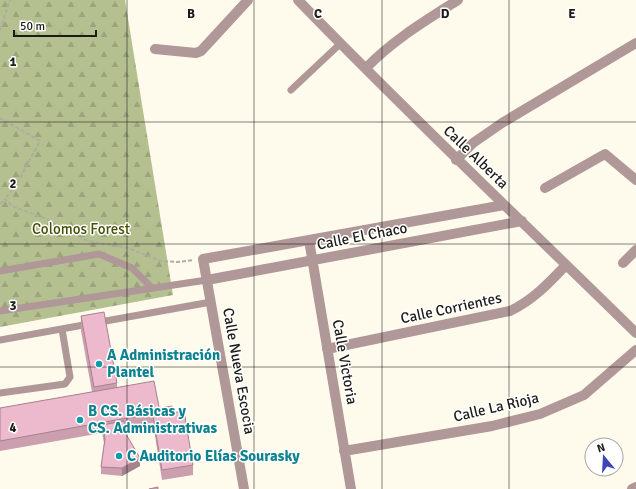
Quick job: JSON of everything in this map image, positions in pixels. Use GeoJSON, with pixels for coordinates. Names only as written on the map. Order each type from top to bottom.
{"type":"FeatureCollection","features":[{"type":"Feature","properties":{"kind":"street"},"geometry":{"type":"LineString","coordinates":[[155,49],[196,53],[201,51],[248,0]]}},
{"type":"Feature","properties":{"kind":"street","name":"Calle Alberta"},"geometry":{"type":"LineString","coordinates":[[298,0],[456,160],[522,221],[636,333]]}},
{"type":"Feature","properties":{"kind":"street"},"geometry":{"type":"LineString","coordinates":[[366,68],[384,50],[411,30],[458,0]]}},
{"type":"Feature","properties":{"kind":"street"},"geometry":{"type":"LineString","coordinates":[[456,160],[473,143],[502,123],[636,43]]}},
{"type":"Feature","properties":{"kind":"street"},"geometry":{"type":"LineString","coordinates":[[545,188],[605,154],[636,180]]}},
{"type":"Feature","properties":{"kind":"street","name":"Calle El Chaco"},"geometry":{"type":"LineString","coordinates":[[204,259],[504,205]]}},
{"type":"Feature","properties":{"kind":"street","name":"Calle El Chaco"},"geometry":{"type":"LineString","coordinates":[[207,280],[522,221]]}},
{"type":"Feature","properties":{"kind":"street","name":"Calle Victoria"},"geometry":{"type":"LineString","coordinates":[[309,240],[344,451],[352,489]]}},
{"type":"Feature","properties":{"kind":"street"},"geometry":{"type":"LineString","coordinates":[[623,263],[636,250]]}},
{"type":"Feature","properties":{"kind":"street","name":"Calle Nueva Escocia"},"geometry":{"type":"LineString","coordinates":[[204,259],[244,489]]}},
{"type":"Feature","properties":{"kind":"street","name":"Calle Corrientes"},"geometry":{"type":"LineString","coordinates":[[327,349],[510,311],[527,302],[566,264]]}},
{"type":"Feature","properties":{"kind":"street","name":"Calle La Rioja"},"geometry":{"type":"LineString","coordinates":[[344,451],[492,426],[540,414],[584,395],[636,350]]}},
{"type":"Feature","properties":{"kind":"street"},"geometry":{"type":"LineString","coordinates":[[632,489],[636,487]]}},
{"type":"Feature","properties":{"kind":"lane"},"geometry":{"type":"LineString","coordinates":[[291,90],[341,44]]}},
{"type":"Feature","properties":{"kind":"lane"},"geometry":{"type":"LineString","coordinates":[[0,271],[99,254],[132,268],[151,287]]}},
{"type":"Feature","properties":{"kind":"lane"},"geometry":{"type":"LineString","coordinates":[[0,311],[151,287],[207,280]]}},
{"type":"Feature","properties":{"kind":"lane"},"geometry":{"type":"LineString","coordinates":[[0,340],[211,302]]}},
{"type":"Feature","properties":{"kind":"lane"},"geometry":{"type":"LineString","coordinates":[[0,393],[65,384],[68,381],[70,377],[62,329]]}},
{"type":"Feature","properties":{"kind":"path"},"geometry":{"type":"LineString","coordinates":[[0,30],[10,0]]}},
{"type":"Feature","properties":{"kind":"path"},"geometry":{"type":"LineString","coordinates":[[0,118],[40,141],[19,180],[0,204]]}},
{"type":"Feature","properties":{"kind":"path"},"geometry":{"type":"LineString","coordinates":[[5,199],[12,206],[44,218],[88,241],[128,248],[161,261],[177,262],[204,259]]}},
{"type":"Feature","properties":{"kind":"green space","name":"Colomos Forest"},"geometry":{"type":"Polygon","coordinates":[[[0,0],[125,0],[173,295],[0,327],[0,0]]]}},
{"type":"Feature","properties":{"kind":"building","name":"A Administración Plantel"},"geometry":{"type":"Polygon","coordinates":[[[104,312],[117,383],[94,387],[81,316],[104,312]]]}},
{"type":"Feature","properties":{"kind":"building","name":"B CS. Básicas y CS. Administrativas"},"geometry":{"type":"Polygon","coordinates":[[[154,381],[160,412],[0,441],[0,408],[154,381]]]}},
{"type":"Feature","properties":{"kind":"building"},"geometry":{"type":"Polygon","coordinates":[[[172,406],[174,413],[161,415],[160,408],[172,406]]]}},
{"type":"Feature","properties":{"kind":"building"},"geometry":{"type":"Polygon","coordinates":[[[184,411],[193,465],[162,470],[153,416],[184,411]]]}},
{"type":"Feature","properties":{"kind":"building","name":"C Auditorio Elías Sourasky"},"geometry":{"type":"Polygon","coordinates":[[[124,421],[126,434],[140,458],[122,468],[101,467],[105,439],[102,425],[124,421]]]}},
{"type":"Feature","properties":{"kind":"place","name":"A Administración Plantel"},"geometry":{"type":"Point","coordinates":[99,364]}},
{"type":"Feature","properties":{"kind":"place","name":"B CS. Básicas y CS. Administrativas"},"geometry":{"type":"Point","coordinates":[80,420]}},
{"type":"Feature","properties":{"kind":"place","name":"C Auditorio Elías Sourasky"},"geometry":{"type":"Point","coordinates":[119,456]}}]}
